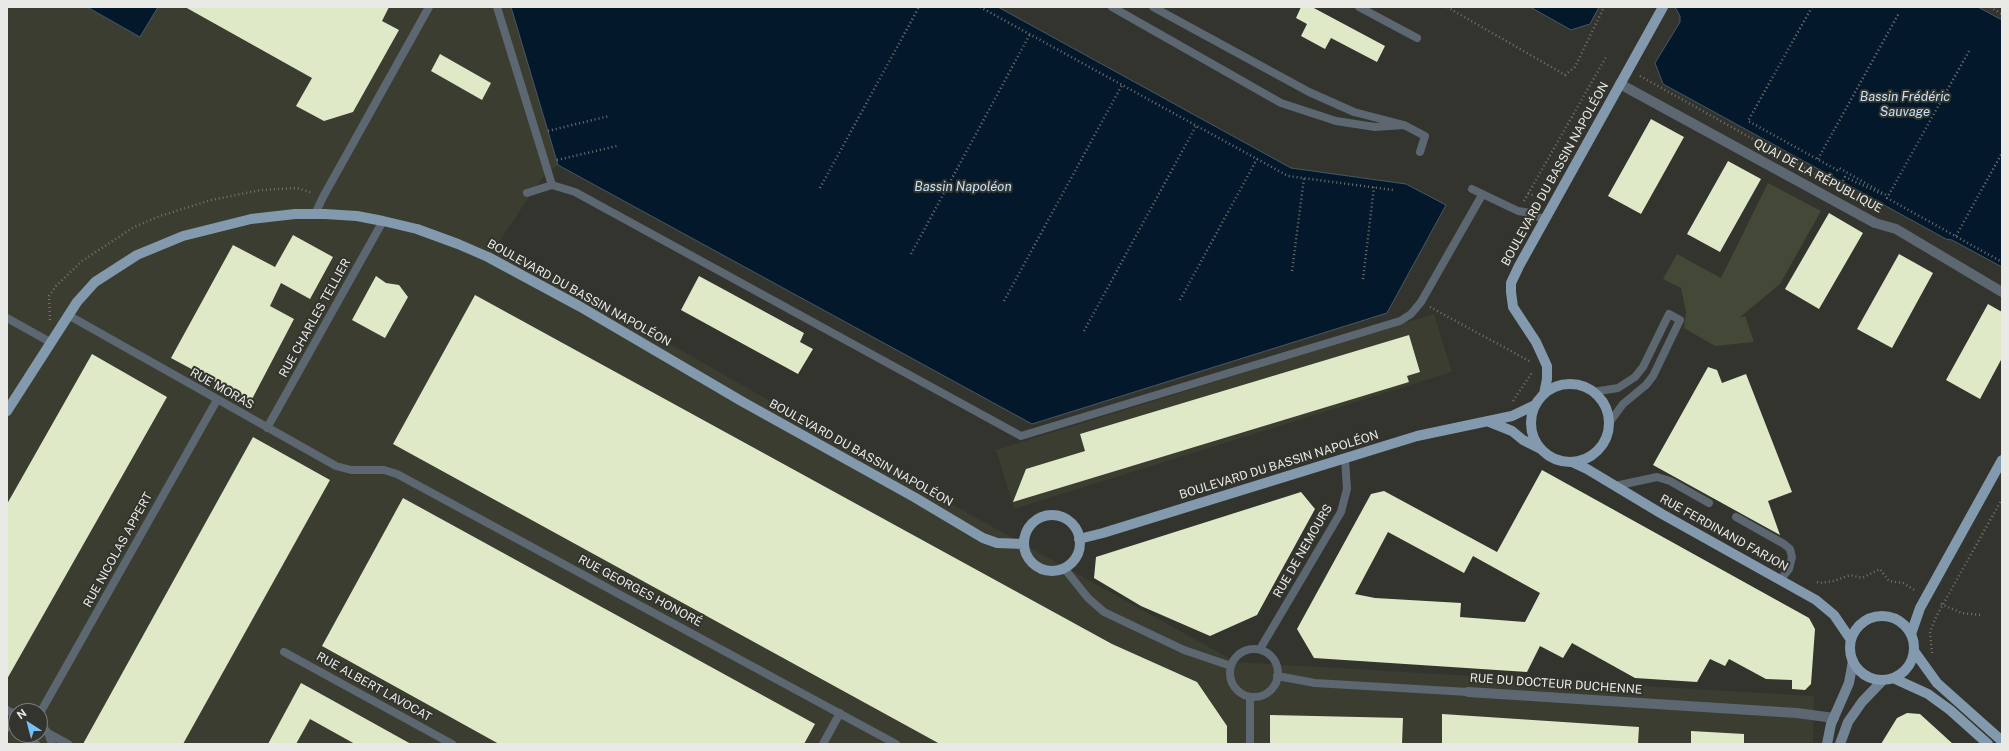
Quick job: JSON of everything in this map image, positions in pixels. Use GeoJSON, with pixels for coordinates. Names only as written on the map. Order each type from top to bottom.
{"type":"FeatureCollection","features":[{"type":"Feature","properties":{"kind":"main road","name":"BOULEVARD DU BASSIN NAPOLÉON"},"geometry":{"type":"LineString","coordinates":[[1544,394],[1548,379],[1547,366],[1536,342],[1515,312],[1510,292],[1514,274],[1663,7]]}},
{"type":"Feature","properties":{"kind":"main road","name":"BOULEVARD DU BASSIN NAPOLÉON"},"geometry":{"type":"LineString","coordinates":[[7,411],[68,315],[95,282],[119,265],[155,246],[183,236],[227,224],[273,216],[315,214],[357,216],[383,221],[431,234],[493,259],[579,306],[743,402],[914,497],[979,536],[997,543],[1024,544]]}},
{"type":"Feature","properties":{"kind":"main road"},"geometry":{"type":"LineString","coordinates":[[1487,421],[1512,431],[1523,440],[1539,448],[1554,459],[1572,462],[1588,458],[1599,450],[1607,435],[1609,423],[1606,407],[1593,392],[1578,385],[1566,384],[1555,387],[1544,394],[1535,406],[1531,416],[1531,427],[1539,448]]}},
{"type":"Feature","properties":{"kind":"main road","name":"BOULEVARD DU BASSIN NAPOLÉON"},"geometry":{"type":"LineString","coordinates":[[1079,539],[1103,534],[1440,430],[1517,414],[1535,406]]}},
{"type":"Feature","properties":{"kind":"main road"},"geometry":{"type":"LineString","coordinates":[[2002,460],[1926,597],[1915,620],[1911,634],[1914,652],[1937,683],[2002,741]]}},
{"type":"Feature","properties":{"kind":"main road","name":"RUE FERDINAND FARJON"},"geometry":{"type":"LineString","coordinates":[[1572,462],[1587,469],[1816,600],[1829,610],[1839,621],[1851,640]]}},
{"type":"Feature","properties":{"kind":"main road"},"geometry":{"type":"LineString","coordinates":[[1050,516],[1057,516],[1067,520],[1075,528],[1079,539],[1076,556],[1064,568],[1050,571],[1039,568],[1028,558],[1024,544],[1026,533],[1032,523],[1042,517],[1050,516]]}},
{"type":"Feature","properties":{"kind":"main road"},"geometry":{"type":"LineString","coordinates":[[1911,634],[1898,620],[1888,617],[1879,616],[1861,624],[1851,640],[1850,651],[1853,661],[1865,675],[1874,679],[1888,679],[1928,694],[1950,710],[1988,744]]}},
{"type":"Feature","properties":{"kind":"main road"},"geometry":{"type":"LineString","coordinates":[[1840,744],[1848,722],[1862,702],[1888,679],[1902,673],[1909,666],[1914,652]]}},
{"type":"Feature","properties":{"kind":"main road"},"geometry":{"type":"LineString","coordinates":[[1827,744],[1834,718],[1846,692],[1853,661]]}},
{"type":"Feature","properties":{"kind":"street","name":"QUAI DE LA RÉPUBLIQUE"},"geometry":{"type":"LineString","coordinates":[[1620,84],[1875,223],[1896,229],[2002,292]]}},
{"type":"Feature","properties":{"kind":"street","name":"RUE DU DOCTEUR DUCHENNE"},"geometry":{"type":"LineString","coordinates":[[1468,692],[1797,713],[1834,718]]}},
{"type":"Feature","properties":{"kind":"lane"},"geometry":{"type":"LineString","coordinates":[[315,214],[429,7]]}},
{"type":"Feature","properties":{"kind":"lane"},"geometry":{"type":"LineString","coordinates":[[497,7],[552,185]]}},
{"type":"Feature","properties":{"kind":"lane"},"geometry":{"type":"LineString","coordinates":[[1112,7],[1281,103],[1336,121],[1375,127],[1404,125]]}},
{"type":"Feature","properties":{"kind":"lane"},"geometry":{"type":"LineString","coordinates":[[1152,7],[1309,92],[1354,112],[1404,125],[1425,136],[1420,152]]}},
{"type":"Feature","properties":{"kind":"lane"},"geometry":{"type":"LineString","coordinates":[[1359,7],[1417,38]]}},
{"type":"Feature","properties":{"kind":"lane"},"geometry":{"type":"LineString","coordinates":[[527,193],[552,185],[575,192],[1021,436],[1400,321],[1411,314],[1421,302],[1482,195]]}},
{"type":"Feature","properties":{"kind":"lane"},"geometry":{"type":"LineString","coordinates":[[1472,190],[1518,211],[1531,213],[1544,220]]}},
{"type":"Feature","properties":{"kind":"lane","name":"RUE CHARLES TELLIER"},"geometry":{"type":"LineString","coordinates":[[267,428],[383,221]]}},
{"type":"Feature","properties":{"kind":"lane"},"geometry":{"type":"LineString","coordinates":[[1593,392],[1612,389],[1623,385],[1634,377],[1643,367],[1669,314],[1680,320],[1655,372],[1646,385],[1622,404],[1609,423]]}},
{"type":"Feature","properties":{"kind":"lane","name":"RUE MORAS"},"geometry":{"type":"LineString","coordinates":[[68,315],[336,466],[351,470],[369,469]]}},
{"type":"Feature","properties":{"kind":"lane"},"geometry":{"type":"LineString","coordinates":[[7,318],[50,342]]}},
{"type":"Feature","properties":{"kind":"lane"},"geometry":{"type":"LineString","coordinates":[[1643,367],[1655,372]]}},
{"type":"Feature","properties":{"kind":"lane","name":"RUE NICOLAS APPERT"},"geometry":{"type":"LineString","coordinates":[[46,703],[217,400]]}},
{"type":"Feature","properties":{"kind":"lane","name":"RUE DE NEMOURS"},"geometry":{"type":"LineString","coordinates":[[1260,649],[1341,512],[1347,489],[1345,459]]}},
{"type":"Feature","properties":{"kind":"lane","name":"RUE GEORGES HONORÉ"},"geometry":{"type":"LineString","coordinates":[[369,469],[391,472],[416,484],[896,744]]}},
{"type":"Feature","properties":{"kind":"lane"},"geometry":{"type":"LineString","coordinates":[[1615,486],[1658,477],[1670,481],[1709,503]]}},
{"type":"Feature","properties":{"kind":"lane"},"geometry":{"type":"LineString","coordinates":[[1736,517],[1784,544],[1790,549],[1792,557],[1789,570],[1781,579]]}},
{"type":"Feature","properties":{"kind":"lane"},"geometry":{"type":"LineString","coordinates":[[1064,568],[1088,598],[1104,612],[1180,648],[1231,666]]}},
{"type":"Feature","properties":{"kind":"lane"},"geometry":{"type":"LineString","coordinates":[[1248,649],[1260,649],[1268,653],[1274,659],[1277,667],[1277,676],[1275,684],[1266,693],[1250,697],[1243,694],[1233,686],[1230,677],[1231,666],[1240,653],[1248,649]]}},
{"type":"Feature","properties":{"kind":"lane","name":"RUE ALBERT LAVOCAT"},"geometry":{"type":"LineString","coordinates":[[284,652],[452,744]]}},
{"type":"Feature","properties":{"kind":"lane","name":"RUE DU DOCTEUR DUCHENNE"},"geometry":{"type":"LineString","coordinates":[[1277,676],[1315,683],[1468,692]]}},
{"type":"Feature","properties":{"kind":"lane"},"geometry":{"type":"LineString","coordinates":[[1250,697],[1250,744]]}},
{"type":"Feature","properties":{"kind":"lane"},"geometry":{"type":"LineString","coordinates":[[823,744],[840,713]]}},
{"type":"Feature","properties":{"kind":"lane"},"geometry":{"type":"LineString","coordinates":[[48,733],[52,744]]}},
{"type":"Feature","properties":{"kind":"lane"},"geometry":{"type":"LineString","coordinates":[[48,733],[68,744]]}},
{"type":"Feature","properties":{"kind":"path"},"geometry":{"type":"LineString","coordinates":[[820,188],[919,7]]}},
{"type":"Feature","properties":{"kind":"path"},"geometry":{"type":"LineString","coordinates":[[980,7],[1288,176],[1393,190]]}},
{"type":"Feature","properties":{"kind":"path"},"geometry":{"type":"LineString","coordinates":[[1447,7],[1565,75],[1575,67],[1604,7]]}},
{"type":"Feature","properties":{"kind":"path"},"geometry":{"type":"LineString","coordinates":[[1812,7],[1748,121],[1837,170],[1839,168],[1888,196],[1887,198],[2002,262]]}},
{"type":"Feature","properties":{"kind":"path"},"geometry":{"type":"LineString","coordinates":[[1990,7],[2002,14]]}},
{"type":"Feature","properties":{"kind":"path"},"geometry":{"type":"LineString","coordinates":[[1818,160],[1899,13]]}},
{"type":"Feature","properties":{"kind":"path"},"geometry":{"type":"LineString","coordinates":[[911,254],[1030,34]]}},
{"type":"Feature","properties":{"kind":"path"},"geometry":{"type":"LineString","coordinates":[[1888,196],[1969,50]]}},
{"type":"Feature","properties":{"kind":"path"},"geometry":{"type":"LineString","coordinates":[[1518,211],[1606,57]]}},
{"type":"Feature","properties":{"kind":"path"},"geometry":{"type":"LineString","coordinates":[[1004,301],[1122,85]]}},
{"type":"Feature","properties":{"kind":"path"},"geometry":{"type":"LineString","coordinates":[[548,131],[608,116]]}},
{"type":"Feature","properties":{"kind":"path"},"geometry":{"type":"LineString","coordinates":[[1084,330],[1196,126]]}},
{"type":"Feature","properties":{"kind":"path"},"geometry":{"type":"LineString","coordinates":[[556,160],[617,146]]}},
{"type":"Feature","properties":{"kind":"path"},"geometry":{"type":"LineString","coordinates":[[1956,236],[2002,153]]}},
{"type":"Feature","properties":{"kind":"path"},"geometry":{"type":"LineString","coordinates":[[1180,300],[1257,159]]}},
{"type":"Feature","properties":{"kind":"path"},"geometry":{"type":"LineString","coordinates":[[1843,181],[1846,177],[1888,196]]}},
{"type":"Feature","properties":{"kind":"path"},"geometry":{"type":"LineString","coordinates":[[1292,271],[1304,178]]}},
{"type":"Feature","properties":{"kind":"path"},"geometry":{"type":"LineString","coordinates":[[1363,279],[1374,187]]}},
{"type":"Feature","properties":{"kind":"path"},"geometry":{"type":"LineString","coordinates":[[1421,302],[1531,362],[1533,371]]}},
{"type":"Feature","properties":{"kind":"path"},"geometry":{"type":"LineString","coordinates":[[1502,417],[1502,408],[1512,403],[1533,371],[1547,366]]}},
{"type":"Feature","properties":{"kind":"path"},"geometry":{"type":"LineString","coordinates":[[1934,656],[1930,632],[1936,616],[2002,499]]}},
{"type":"Feature","properties":{"kind":"path"},"geometry":{"type":"LineString","coordinates":[[1817,582],[1834,582],[1850,575],[1862,578],[1880,569],[1889,581],[1903,583],[1926,597],[1962,613],[1981,615]]}},
{"type":"Feature","properties":{"kind":"shaded area"},"geometry":{"type":"Polygon","coordinates":[[[7,7],[87,7],[140,37],[158,7],[511,7],[558,165],[542,178],[497,245],[903,477],[1236,662],[1814,696],[1813,744],[7,744],[7,7]]]}},
{"type":"Feature","properties":{"kind":"shaded area"},"geometry":{"type":"Polygon","coordinates":[[[1768,183],[1821,211],[1780,284],[1739,318],[1745,316],[1754,342],[1715,346],[1684,328],[1686,312],[1681,288],[1663,279],[1677,254],[1721,278],[1768,183]]]}},
{"type":"Feature","properties":{"kind":"shaded area"},"geometry":{"type":"Polygon","coordinates":[[[1434,314],[1452,372],[1014,509],[996,450],[1434,314]]]}},
{"type":"Feature","properties":{"kind":"water"},"geometry":{"type":"Polygon","coordinates":[[[87,7],[158,7],[140,37],[87,7]]]}},
{"type":"Feature","properties":{"kind":"water","name":"Bassin Napoléon"},"geometry":{"type":"Polygon","coordinates":[[[511,7],[998,7],[1291,168],[1406,184],[1446,205],[1387,313],[1032,424],[558,165],[511,7]]]}},
{"type":"Feature","properties":{"kind":"water"},"geometry":{"type":"Polygon","coordinates":[[[1530,7],[1599,7],[1590,24],[1571,30],[1530,7]]]}},
{"type":"Feature","properties":{"kind":"water","name":"Bassin Frédéric Sauvage"},"geometry":{"type":"Polygon","coordinates":[[[1675,7],[1978,7],[2002,20],[2002,267],[1952,240],[1946,239],[1663,84],[1655,63],[1680,22],[1680,16],[1675,7]]]}},
{"type":"Feature","properties":{"kind":"building"},"geometry":{"type":"Polygon","coordinates":[[[185,7],[389,7],[382,21],[399,30],[353,112],[324,121],[296,106],[312,78],[185,7]]]}},
{"type":"Feature","properties":{"kind":"building"},"geometry":{"type":"Polygon","coordinates":[[[1301,7],[1312,7],[1385,46],[1377,62],[1331,38],[1325,49],[1301,36],[1307,24],[1296,18],[1301,7]]]}},
{"type":"Feature","properties":{"kind":"building"},"geometry":{"type":"Polygon","coordinates":[[[440,54],[491,83],[482,100],[431,71],[440,54]]]}},
{"type":"Feature","properties":{"kind":"building"},"geometry":{"type":"Polygon","coordinates":[[[1651,119],[1684,137],[1641,214],[1608,196],[1651,119]]]}},
{"type":"Feature","properties":{"kind":"building"},"geometry":{"type":"Polygon","coordinates":[[[1728,161],[1761,179],[1720,252],[1687,234],[1728,161]]]}},
{"type":"Feature","properties":{"kind":"building"},"geometry":{"type":"Polygon","coordinates":[[[1829,213],[1863,233],[1819,309],[1785,289],[1829,213]]]}},
{"type":"Feature","properties":{"kind":"building"},"geometry":{"type":"Polygon","coordinates":[[[293,235],[333,257],[310,299],[281,283],[270,306],[294,319],[251,401],[171,358],[233,245],[275,267],[293,235]]]}},
{"type":"Feature","properties":{"kind":"building"},"geometry":{"type":"Polygon","coordinates":[[[1899,254],[1933,273],[1892,348],[1857,329],[1899,254]]]}},
{"type":"Feature","properties":{"kind":"building"},"geometry":{"type":"Polygon","coordinates":[[[376,276],[386,283],[399,285],[408,297],[385,338],[352,320],[376,276]]]}},
{"type":"Feature","properties":{"kind":"building"},"geometry":{"type":"Polygon","coordinates":[[[699,276],[804,333],[800,342],[813,349],[798,374],[681,310],[699,276]]]}},
{"type":"Feature","properties":{"kind":"building"},"geometry":{"type":"Polygon","coordinates":[[[475,295],[1112,644],[1197,682],[1227,726],[1227,744],[940,744],[393,444],[475,295]]]}},
{"type":"Feature","properties":{"kind":"building"},"geometry":{"type":"Polygon","coordinates":[[[1988,304],[2002,312],[2002,358],[1980,399],[1946,380],[1988,304]]]}},
{"type":"Feature","properties":{"kind":"building"},"geometry":{"type":"Polygon","coordinates":[[[1409,335],[1420,372],[1407,376],[1409,382],[1013,502],[1026,469],[1085,451],[1080,434],[1409,335]]]}},
{"type":"Feature","properties":{"kind":"building"},"geometry":{"type":"Polygon","coordinates":[[[92,354],[167,397],[7,679],[7,504],[92,354]]]}},
{"type":"Feature","properties":{"kind":"building"},"geometry":{"type":"Polygon","coordinates":[[[1708,367],[1717,370],[1722,383],[1746,374],[1792,492],[1768,501],[1780,535],[1653,465],[1708,367]]]}},
{"type":"Feature","properties":{"kind":"building"},"geometry":{"type":"Polygon","coordinates":[[[253,437],[330,480],[183,744],[83,744],[253,437]]]}},
{"type":"Feature","properties":{"kind":"building"},"geometry":{"type":"Polygon","coordinates":[[[1542,470],[1809,618],[1815,629],[1811,684],[1805,690],[1792,689],[1792,680],[1766,679],[1729,659],[1725,666],[1710,659],[1697,682],[1635,678],[1572,643],[1563,658],[1540,646],[1527,672],[1314,658],[1297,629],[1371,494],[1384,491],[1497,552],[1542,470]],[[1388,532],[1355,594],[1375,598],[1461,603],[1460,617],[1525,622],[1540,593],[1473,556],[1464,573],[1388,532]]]}},
{"type":"Feature","properties":{"kind":"building"},"geometry":{"type":"Polygon","coordinates":[[[1301,492],[1315,509],[1257,615],[1210,636],[1141,606],[1094,578],[1096,557],[1301,492]]]}},
{"type":"Feature","properties":{"kind":"building"},"geometry":{"type":"Polygon","coordinates":[[[403,498],[815,724],[804,744],[499,744],[322,646],[403,498]]]}},
{"type":"Feature","properties":{"kind":"building"},"geometry":{"type":"Polygon","coordinates":[[[301,683],[411,744],[355,744],[310,719],[296,744],[268,744],[301,683]]]}},
{"type":"Feature","properties":{"kind":"building"},"geometry":{"type":"Polygon","coordinates":[[[1907,713],[1920,714],[1953,744],[1881,744],[1897,718],[1907,713]]]}},
{"type":"Feature","properties":{"kind":"building"},"geometry":{"type":"Polygon","coordinates":[[[1442,714],[1639,727],[1638,744],[1442,744],[1442,714]]]}},
{"type":"Feature","properties":{"kind":"building"},"geometry":{"type":"Polygon","coordinates":[[[1270,715],[1403,718],[1402,744],[1270,744],[1270,715]]]}},
{"type":"Feature","properties":{"kind":"building"},"geometry":{"type":"Polygon","coordinates":[[[1691,731],[1744,734],[1744,744],[1691,744],[1691,731]]]}}]}
